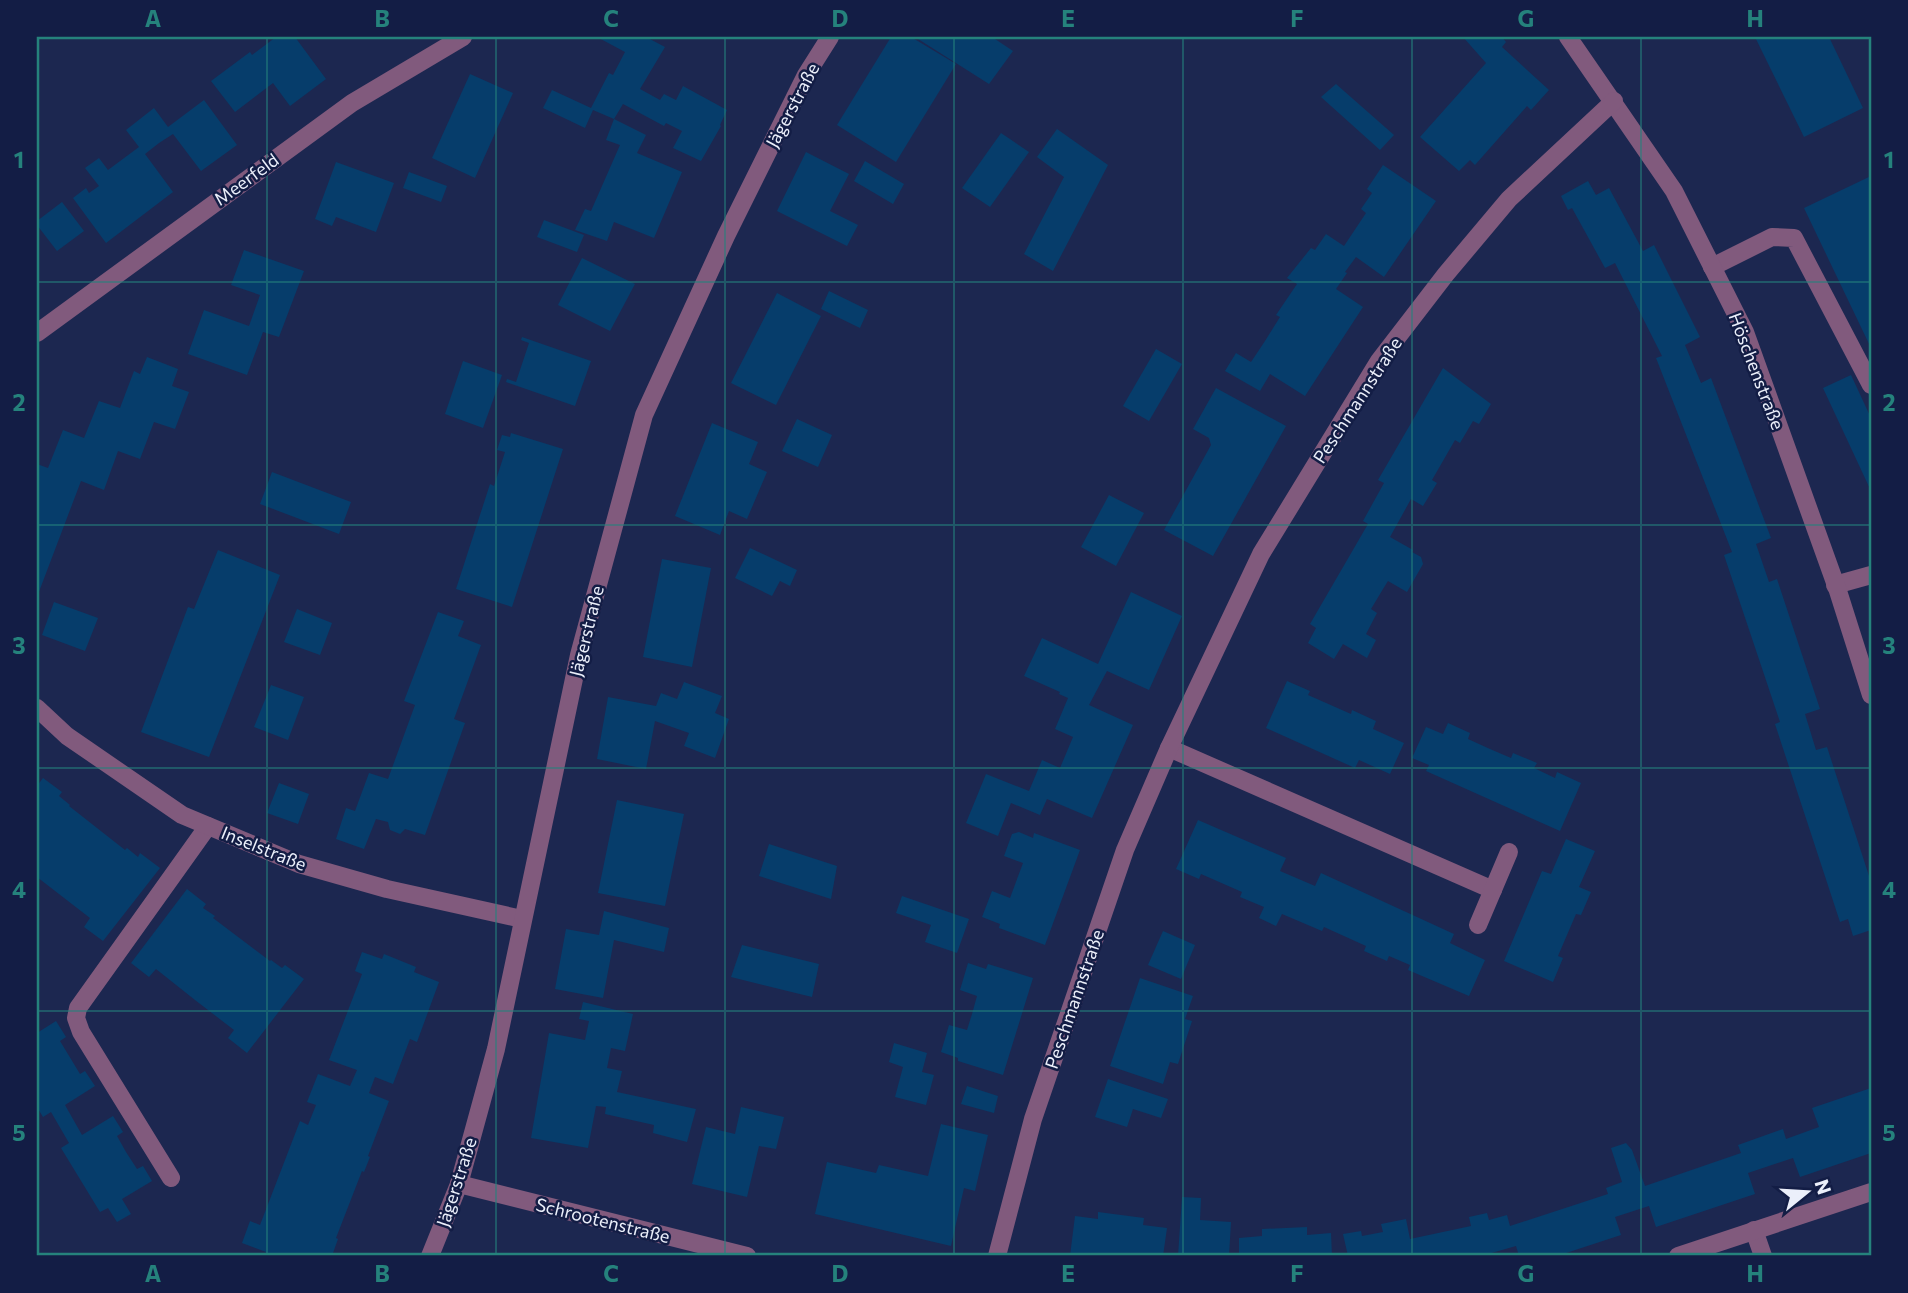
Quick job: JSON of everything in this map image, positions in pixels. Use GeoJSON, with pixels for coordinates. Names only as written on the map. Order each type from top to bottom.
{"type":"FeatureCollection","features":[{"type":"Feature","properties":{"kind":"street","name":"Meerfeld"},"geometry":{"type":"LineString","coordinates":[[37,333],[352,103],[463,37]]}},
{"type":"Feature","properties":{"kind":"street","name":"Jägerstraße"},"geometry":{"type":"LineString","coordinates":[[430,1256],[458,1184],[496,1049],[579,655],[644,415],[726,236],[806,75],[830,37]]}},
{"type":"Feature","properties":{"kind":"street","name":"Höschenstraße"},"geometry":{"type":"LineString","coordinates":[[1568,37],[1674,191],[1745,332],[1871,695]]}},
{"type":"Feature","properties":{"kind":"street","name":"Peschmannstraße"},"geometry":{"type":"LineString","coordinates":[[997,1256],[1033,1119],[1125,850],[1169,748],[1261,554],[1379,361],[1446,274],[1509,199],[1614,101]]}},
{"type":"Feature","properties":{"kind":"street"},"geometry":{"type":"LineString","coordinates":[[1712,267],[1772,237],[1794,237],[1871,385]]}},
{"type":"Feature","properties":{"kind":"street"},"geometry":{"type":"LineString","coordinates":[[1835,585],[1871,575]]}},
{"type":"Feature","properties":{"kind":"street","name":"Inselstraße"},"geometry":{"type":"LineString","coordinates":[[37,708],[67,736],[182,815],[299,864],[387,889],[522,919]]}},
{"type":"Feature","properties":{"kind":"street"},"geometry":{"type":"LineString","coordinates":[[1169,748],[1493,890]]}},
{"type":"Feature","properties":{"kind":"street"},"geometry":{"type":"LineString","coordinates":[[171,1178],[81,1032],[76,1018],[78,1008],[208,826]]}},
{"type":"Feature","properties":{"kind":"street"},"geometry":{"type":"LineString","coordinates":[[1478,925],[1509,852]]}},
{"type":"Feature","properties":{"kind":"street","name":"Schrootenstraße"},"geometry":{"type":"LineString","coordinates":[[458,1184],[747,1256]]}},
{"type":"Feature","properties":{"kind":"street"},"geometry":{"type":"LineString","coordinates":[[1678,1256],[1871,1192]]}},
{"type":"Feature","properties":{"kind":"street"},"geometry":{"type":"LineString","coordinates":[[1754,1230],[1763,1256]]}},
{"type":"Feature","properties":{"kind":"building"},"geometry":{"type":"Polygon","coordinates":[[[276,37],[295,37],[326,79],[290,106],[273,83],[235,112],[211,81],[250,52],[252,55],[276,37]]]}},
{"type":"Feature","properties":{"kind":"building"},"geometry":{"type":"Polygon","coordinates":[[[597,37],[646,37],[665,47],[640,89],[660,100],[664,94],[676,100],[683,86],[727,110],[701,161],[673,148],[682,131],[666,123],[664,126],[623,104],[614,119],[593,110],[585,128],[543,108],[552,90],[591,108],[609,73],[613,75],[625,52],[597,37]]]}},
{"type":"Feature","properties":{"kind":"building"},"geometry":{"type":"Polygon","coordinates":[[[891,37],[911,37],[956,64],[896,162],[837,125],[891,37]]]}},
{"type":"Feature","properties":{"kind":"building"},"geometry":{"type":"Polygon","coordinates":[[[915,37],[992,37],[1013,51],[989,84],[915,37]]]}},
{"type":"Feature","properties":{"kind":"building"},"geometry":{"type":"Polygon","coordinates":[[[1463,37],[1502,37],[1506,42],[1502,47],[1549,90],[1531,110],[1527,106],[1475,165],[1470,160],[1459,171],[1420,137],[1486,63],[1463,37]]]}},
{"type":"Feature","properties":{"kind":"building"},"geometry":{"type":"Polygon","coordinates":[[[1755,37],[1829,37],[1863,108],[1804,137],[1755,37]]]}},
{"type":"Feature","properties":{"kind":"building"},"geometry":{"type":"Polygon","coordinates":[[[470,74],[513,93],[475,178],[432,158],[470,74]]]}},
{"type":"Feature","properties":{"kind":"building"},"geometry":{"type":"Polygon","coordinates":[[[1336,84],[1394,135],[1380,150],[1321,97],[1336,84]]]}},
{"type":"Feature","properties":{"kind":"building"},"geometry":{"type":"Polygon","coordinates":[[[204,100],[237,145],[201,171],[173,134],[159,143],[145,154],[173,192],[106,243],[73,198],[86,188],[89,193],[99,186],[85,168],[99,158],[108,170],[139,147],[126,130],[154,108],[168,127],[204,100]]]}},
{"type":"Feature","properties":{"kind":"building"},"geometry":{"type":"Polygon","coordinates":[[[614,119],[646,135],[637,153],[682,172],[654,238],[614,222],[607,241],[575,230],[585,209],[591,211],[620,145],[606,140],[614,119]]]}},
{"type":"Feature","properties":{"kind":"building"},"geometry":{"type":"Polygon","coordinates":[[[1057,129],[1108,165],[1053,271],[1024,254],[1064,177],[1037,157],[1057,129]]]}},
{"type":"Feature","properties":{"kind":"building"},"geometry":{"type":"Polygon","coordinates":[[[1001,133],[1029,152],[990,207],[962,188],[1001,133]]]}},
{"type":"Feature","properties":{"kind":"building"},"geometry":{"type":"Polygon","coordinates":[[[806,152],[849,174],[830,211],[858,225],[847,246],[777,211],[806,152]]]}},
{"type":"Feature","properties":{"kind":"building"},"geometry":{"type":"Polygon","coordinates":[[[865,161],[904,184],[893,204],[854,181],[865,161]]]}},
{"type":"Feature","properties":{"kind":"building"},"geometry":{"type":"Polygon","coordinates":[[[336,162],[394,183],[376,232],[336,217],[332,226],[315,219],[336,162]]]}},
{"type":"Feature","properties":{"kind":"building"},"geometry":{"type":"Polygon","coordinates":[[[1383,165],[1436,201],[1384,277],[1356,257],[1345,272],[1347,273],[1336,289],[1363,307],[1305,396],[1270,374],[1260,391],[1225,371],[1236,353],[1251,362],[1280,317],[1276,315],[1297,284],[1287,278],[1311,248],[1315,250],[1326,234],[1344,246],[1366,213],[1361,209],[1372,193],[1367,189],[1383,165]]]}},
{"type":"Feature","properties":{"kind":"building"},"geometry":{"type":"Polygon","coordinates":[[[409,172],[447,186],[441,202],[403,188],[409,172]]]}},
{"type":"Feature","properties":{"kind":"building"},"geometry":{"type":"Polygon","coordinates":[[[1871,176],[1871,348],[1804,208],[1871,176]]]}},
{"type":"Feature","properties":{"kind":"building"},"geometry":{"type":"Polygon","coordinates":[[[1588,181],[1596,195],[1609,188],[1643,251],[1654,245],[1700,337],[1685,345],[1701,383],[1711,378],[1771,538],[1756,544],[1769,582],[1777,579],[1820,709],[1805,714],[1816,750],[1827,747],[1871,882],[1871,930],[1853,936],[1848,919],[1840,922],[1775,724],[1780,722],[1724,555],[1732,552],[1656,358],[1662,356],[1615,263],[1605,268],[1572,208],[1568,210],[1561,196],[1588,181]]]}},
{"type":"Feature","properties":{"kind":"building"},"geometry":{"type":"Polygon","coordinates":[[[62,202],[84,231],[57,251],[37,225],[37,221],[62,202]]]}},
{"type":"Feature","properties":{"kind":"building"},"geometry":{"type":"Polygon","coordinates":[[[544,220],[584,235],[577,252],[537,237],[544,220]]]}},
{"type":"Feature","properties":{"kind":"building"},"geometry":{"type":"Polygon","coordinates":[[[244,250],[304,271],[279,337],[263,332],[247,375],[188,354],[204,310],[249,326],[260,295],[231,285],[244,250]]]}},
{"type":"Feature","properties":{"kind":"building"},"geometry":{"type":"Polygon","coordinates":[[[582,258],[635,284],[610,331],[558,305],[582,258]]]}},
{"type":"Feature","properties":{"kind":"building"},"geometry":{"type":"Polygon","coordinates":[[[829,291],[868,310],[860,328],[821,309],[829,291]]]}},
{"type":"Feature","properties":{"kind":"building"},"geometry":{"type":"Polygon","coordinates":[[[777,293],[821,316],[776,405],[731,383],[777,293]]]}},
{"type":"Feature","properties":{"kind":"building"},"geometry":{"type":"Polygon","coordinates":[[[522,337],[591,361],[575,406],[506,382],[507,379],[516,382],[529,343],[521,340],[522,337]]]}},
{"type":"Feature","properties":{"kind":"building"},"geometry":{"type":"Polygon","coordinates":[[[1156,349],[1182,364],[1149,421],[1123,406],[1156,349]]]}},
{"type":"Feature","properties":{"kind":"building"},"geometry":{"type":"Polygon","coordinates":[[[147,357],[178,369],[172,386],[189,392],[175,429],[154,422],[140,459],[118,451],[104,490],[81,481],[37,597],[37,464],[48,468],[63,430],[84,438],[99,401],[120,408],[134,371],[140,374],[147,357]]]}},
{"type":"Feature","properties":{"kind":"building"},"geometry":{"type":"Polygon","coordinates":[[[463,361],[502,375],[483,428],[445,414],[463,361]]]}},
{"type":"Feature","properties":{"kind":"building"},"geometry":{"type":"Polygon","coordinates":[[[1443,368],[1491,404],[1479,424],[1473,421],[1460,443],[1455,440],[1432,480],[1437,483],[1423,506],[1411,499],[1390,537],[1413,550],[1412,552],[1421,557],[1423,564],[1407,592],[1388,581],[1371,609],[1377,613],[1366,634],[1376,640],[1367,658],[1343,644],[1334,659],[1308,643],[1316,628],[1310,624],[1368,524],[1363,521],[1384,483],[1378,480],[1443,368]]]}},
{"type":"Feature","properties":{"kind":"building"},"geometry":{"type":"Polygon","coordinates":[[[1851,375],[1871,418],[1871,491],[1823,388],[1851,375]]]}},
{"type":"Feature","properties":{"kind":"building"},"geometry":{"type":"Polygon","coordinates":[[[1216,388],[1286,426],[1213,556],[1164,530],[1211,445],[1209,438],[1193,429],[1216,388]]]}},
{"type":"Feature","properties":{"kind":"building"},"geometry":{"type":"Polygon","coordinates":[[[797,419],[832,435],[818,467],[782,451],[797,419]]]}},
{"type":"Feature","properties":{"kind":"building"},"geometry":{"type":"Polygon","coordinates":[[[712,423],[758,442],[749,464],[767,472],[747,519],[729,511],[720,535],[675,516],[712,423]]]}},
{"type":"Feature","properties":{"kind":"building"},"geometry":{"type":"Polygon","coordinates":[[[511,433],[563,449],[512,607],[456,589],[490,484],[494,486],[505,452],[497,450],[502,435],[510,437],[511,433]]]}},
{"type":"Feature","properties":{"kind":"building"},"geometry":{"type":"Polygon","coordinates":[[[272,472],[351,502],[339,534],[260,504],[272,472]]]}},
{"type":"Feature","properties":{"kind":"building"},"geometry":{"type":"Polygon","coordinates":[[[1109,495],[1144,513],[1116,566],[1081,547],[1109,495]]]}},
{"type":"Feature","properties":{"kind":"building"},"geometry":{"type":"Polygon","coordinates":[[[750,548],[797,570],[790,586],[780,581],[772,596],[735,578],[750,548]]]}},
{"type":"Feature","properties":{"kind":"building"},"geometry":{"type":"Polygon","coordinates":[[[218,550],[280,575],[209,757],[141,732],[188,607],[194,609],[218,550]]]}},
{"type":"Feature","properties":{"kind":"building"},"geometry":{"type":"Polygon","coordinates":[[[662,559],[711,568],[692,667],[643,657],[662,559]]]}},
{"type":"Feature","properties":{"kind":"building"},"geometry":{"type":"Polygon","coordinates":[[[1131,592],[1182,616],[1149,690],[1107,671],[1089,705],[1133,725],[1092,818],[1047,799],[1040,815],[1011,803],[998,836],[966,823],[986,774],[1029,791],[1042,760],[1060,768],[1073,737],[1055,729],[1068,698],[1024,676],[1042,638],[1098,664],[1131,592]]]}},
{"type":"Feature","properties":{"kind":"building"},"geometry":{"type":"Polygon","coordinates":[[[54,602],[98,618],[85,651],[42,635],[54,602]]]}},
{"type":"Feature","properties":{"kind":"building"},"geometry":{"type":"Polygon","coordinates":[[[297,609],[332,623],[320,655],[284,642],[297,609]]]}},
{"type":"Feature","properties":{"kind":"building"},"geometry":{"type":"Polygon","coordinates":[[[438,612],[464,621],[458,636],[481,645],[454,719],[465,723],[425,835],[405,829],[400,834],[390,830],[388,822],[376,819],[364,849],[336,839],[346,808],[355,811],[369,773],[388,779],[415,705],[404,701],[438,612]]]}},
{"type":"Feature","properties":{"kind":"building"},"geometry":{"type":"Polygon","coordinates":[[[1287,681],[1310,691],[1308,695],[1351,714],[1352,710],[1376,721],[1373,729],[1404,743],[1390,774],[1359,760],[1355,768],[1266,728],[1287,681]]]}},
{"type":"Feature","properties":{"kind":"building"},"geometry":{"type":"Polygon","coordinates":[[[684,682],[722,696],[715,713],[729,719],[715,758],[684,746],[689,733],[655,721],[646,769],[597,759],[608,697],[656,706],[661,693],[677,699],[684,682]]]}},
{"type":"Feature","properties":{"kind":"building"},"geometry":{"type":"Polygon","coordinates":[[[271,685],[304,697],[288,740],[254,727],[271,685]]]}},
{"type":"Feature","properties":{"kind":"building"},"geometry":{"type":"Polygon","coordinates":[[[1448,723],[1470,733],[1468,739],[1490,749],[1511,758],[1513,753],[1537,763],[1534,768],[1555,778],[1557,772],[1581,783],[1560,831],[1426,771],[1429,765],[1412,758],[1426,727],[1443,734],[1448,723]]]}},
{"type":"Feature","properties":{"kind":"building"},"geometry":{"type":"Polygon","coordinates":[[[43,778],[62,792],[59,796],[69,806],[125,850],[127,848],[138,857],[140,853],[160,868],[103,941],[84,927],[90,918],[37,877],[37,786],[43,778]]]}},
{"type":"Feature","properties":{"kind":"building"},"geometry":{"type":"Polygon","coordinates":[[[279,783],[309,794],[298,824],[267,813],[279,783]]]}},
{"type":"Feature","properties":{"kind":"building"},"geometry":{"type":"Polygon","coordinates":[[[617,800],[684,814],[665,906],[598,893],[617,800]]]}},
{"type":"Feature","properties":{"kind":"building"},"geometry":{"type":"Polygon","coordinates":[[[1198,820],[1286,858],[1280,871],[1315,886],[1321,873],[1454,934],[1450,943],[1485,960],[1469,996],[1408,970],[1410,965],[1389,956],[1387,961],[1364,951],[1366,946],[1324,927],[1322,931],[1282,914],[1276,926],[1259,918],[1264,907],[1240,897],[1242,892],[1201,874],[1199,879],[1176,869],[1198,820]]]}},
{"type":"Feature","properties":{"kind":"building"},"geometry":{"type":"Polygon","coordinates":[[[1019,832],[1033,838],[1034,833],[1080,850],[1045,945],[999,928],[1000,924],[982,917],[992,891],[1010,898],[1023,863],[1004,856],[1012,834],[1019,832]]]}},
{"type":"Feature","properties":{"kind":"building"},"geometry":{"type":"Polygon","coordinates":[[[1566,839],[1595,851],[1579,887],[1591,892],[1581,915],[1576,914],[1558,956],[1563,958],[1553,982],[1504,961],[1542,871],[1551,874],[1566,839]]]}},
{"type":"Feature","properties":{"kind":"building"},"geometry":{"type":"Polygon","coordinates":[[[769,844],[837,866],[831,899],[759,876],[769,844]]]}},
{"type":"Feature","properties":{"kind":"building"},"geometry":{"type":"Polygon","coordinates":[[[187,889],[206,904],[203,908],[215,916],[213,918],[270,961],[282,968],[285,965],[304,979],[247,1053],[228,1038],[234,1030],[156,969],[149,977],[131,963],[187,889]]]}},
{"type":"Feature","properties":{"kind":"building"},"geometry":{"type":"Polygon","coordinates":[[[902,896],[969,919],[957,953],[925,942],[931,925],[896,913],[902,896]]]}},
{"type":"Feature","properties":{"kind":"building"},"geometry":{"type":"Polygon","coordinates":[[[604,911],[669,928],[664,952],[614,940],[603,998],[555,989],[566,929],[599,935],[604,911]]]}},
{"type":"Feature","properties":{"kind":"building"},"geometry":{"type":"Polygon","coordinates":[[[1163,931],[1195,945],[1181,979],[1148,965],[1163,931]]]}},
{"type":"Feature","properties":{"kind":"building"},"geometry":{"type":"Polygon","coordinates":[[[742,945],[819,964],[812,997],[731,977],[742,945]]]}},
{"type":"Feature","properties":{"kind":"building"},"geometry":{"type":"Polygon","coordinates":[[[362,952],[382,959],[384,954],[416,967],[414,972],[439,982],[417,1042],[410,1039],[393,1084],[375,1077],[369,1093],[389,1101],[368,1156],[370,1157],[336,1238],[338,1239],[333,1253],[338,1254],[337,1256],[264,1256],[266,1252],[242,1243],[250,1221],[260,1225],[300,1121],[308,1125],[316,1105],[307,1102],[318,1074],[350,1086],[357,1070],[329,1060],[362,974],[355,971],[362,952]]]}},
{"type":"Feature","properties":{"kind":"building"},"geometry":{"type":"Polygon","coordinates":[[[968,963],[986,969],[988,964],[1033,978],[1003,1075],[958,1061],[958,1058],[941,1052],[949,1025],[967,1030],[972,1014],[977,996],[960,990],[968,963]]]}},
{"type":"Feature","properties":{"kind":"building"},"geometry":{"type":"Polygon","coordinates":[[[1140,978],[1193,996],[1185,1019],[1192,1021],[1178,1064],[1170,1062],[1163,1084],[1110,1066],[1140,978]]]}},
{"type":"Feature","properties":{"kind":"building"},"geometry":{"type":"Polygon","coordinates":[[[583,1002],[633,1014],[625,1051],[611,1048],[607,1068],[622,1071],[617,1092],[696,1109],[687,1142],[653,1133],[654,1125],[605,1114],[606,1107],[596,1106],[588,1148],[531,1138],[549,1033],[585,1040],[589,1021],[579,1019],[583,1002]]]}},
{"type":"Feature","properties":{"kind":"building"},"geometry":{"type":"Polygon","coordinates":[[[56,1021],[66,1037],[60,1041],[80,1074],[85,1071],[95,1086],[65,1105],[82,1135],[113,1116],[123,1132],[117,1136],[126,1152],[137,1169],[143,1166],[152,1181],[122,1199],[131,1214],[117,1222],[108,1208],[100,1212],[61,1148],[69,1143],[51,1112],[43,1117],[37,1107],[37,1033],[56,1021]]]}},
{"type":"Feature","properties":{"kind":"building"},"geometry":{"type":"Polygon","coordinates":[[[894,1043],[927,1053],[922,1072],[934,1075],[926,1105],[895,1097],[903,1067],[889,1062],[894,1043]]]}},
{"type":"Feature","properties":{"kind":"building"},"geometry":{"type":"Polygon","coordinates":[[[1108,1079],[1168,1099],[1161,1118],[1133,1109],[1127,1127],[1095,1117],[1108,1079]]]}},
{"type":"Feature","properties":{"kind":"building"},"geometry":{"type":"Polygon","coordinates":[[[967,1086],[998,1096],[994,1113],[961,1104],[967,1086]]]}},
{"type":"Feature","properties":{"kind":"building"},"geometry":{"type":"Polygon","coordinates":[[[1871,1088],[1871,1153],[1800,1177],[1793,1158],[1748,1173],[1755,1194],[1656,1227],[1649,1206],[1615,1217],[1621,1235],[1557,1256],[1519,1256],[1516,1246],[1481,1256],[1348,1256],[1343,1234],[1361,1231],[1362,1236],[1383,1232],[1381,1224],[1406,1219],[1410,1239],[1471,1226],[1469,1217],[1487,1213],[1489,1220],[1507,1215],[1510,1226],[1608,1194],[1606,1188],[1622,1182],[1611,1148],[1626,1143],[1632,1150],[1645,1186],[1741,1153],[1738,1145],[1783,1129],[1786,1139],[1819,1127],[1812,1108],[1871,1088]]]}},
{"type":"Feature","properties":{"kind":"building"},"geometry":{"type":"Polygon","coordinates":[[[741,1107],[784,1117],[776,1149],[759,1146],[747,1197],[692,1184],[706,1127],[735,1134],[741,1107]]]}},
{"type":"Feature","properties":{"kind":"building"},"geometry":{"type":"Polygon","coordinates":[[[941,1124],[988,1135],[975,1191],[964,1188],[951,1246],[815,1214],[827,1162],[876,1173],[879,1165],[928,1176],[941,1124]]]}},
{"type":"Feature","properties":{"kind":"building"},"geometry":{"type":"Polygon","coordinates":[[[1182,1197],[1201,1198],[1200,1220],[1231,1222],[1229,1256],[1178,1256],[1182,1197]]]}},
{"type":"Feature","properties":{"kind":"building"},"geometry":{"type":"Polygon","coordinates":[[[1098,1212],[1144,1218],[1143,1225],[1167,1228],[1163,1256],[1070,1256],[1075,1216],[1098,1219],[1098,1212]]]}},
{"type":"Feature","properties":{"kind":"building"},"geometry":{"type":"Polygon","coordinates":[[[1307,1227],[1307,1235],[1331,1233],[1332,1256],[1239,1256],[1239,1238],[1262,1236],[1262,1229],[1307,1227]]]}}]}
